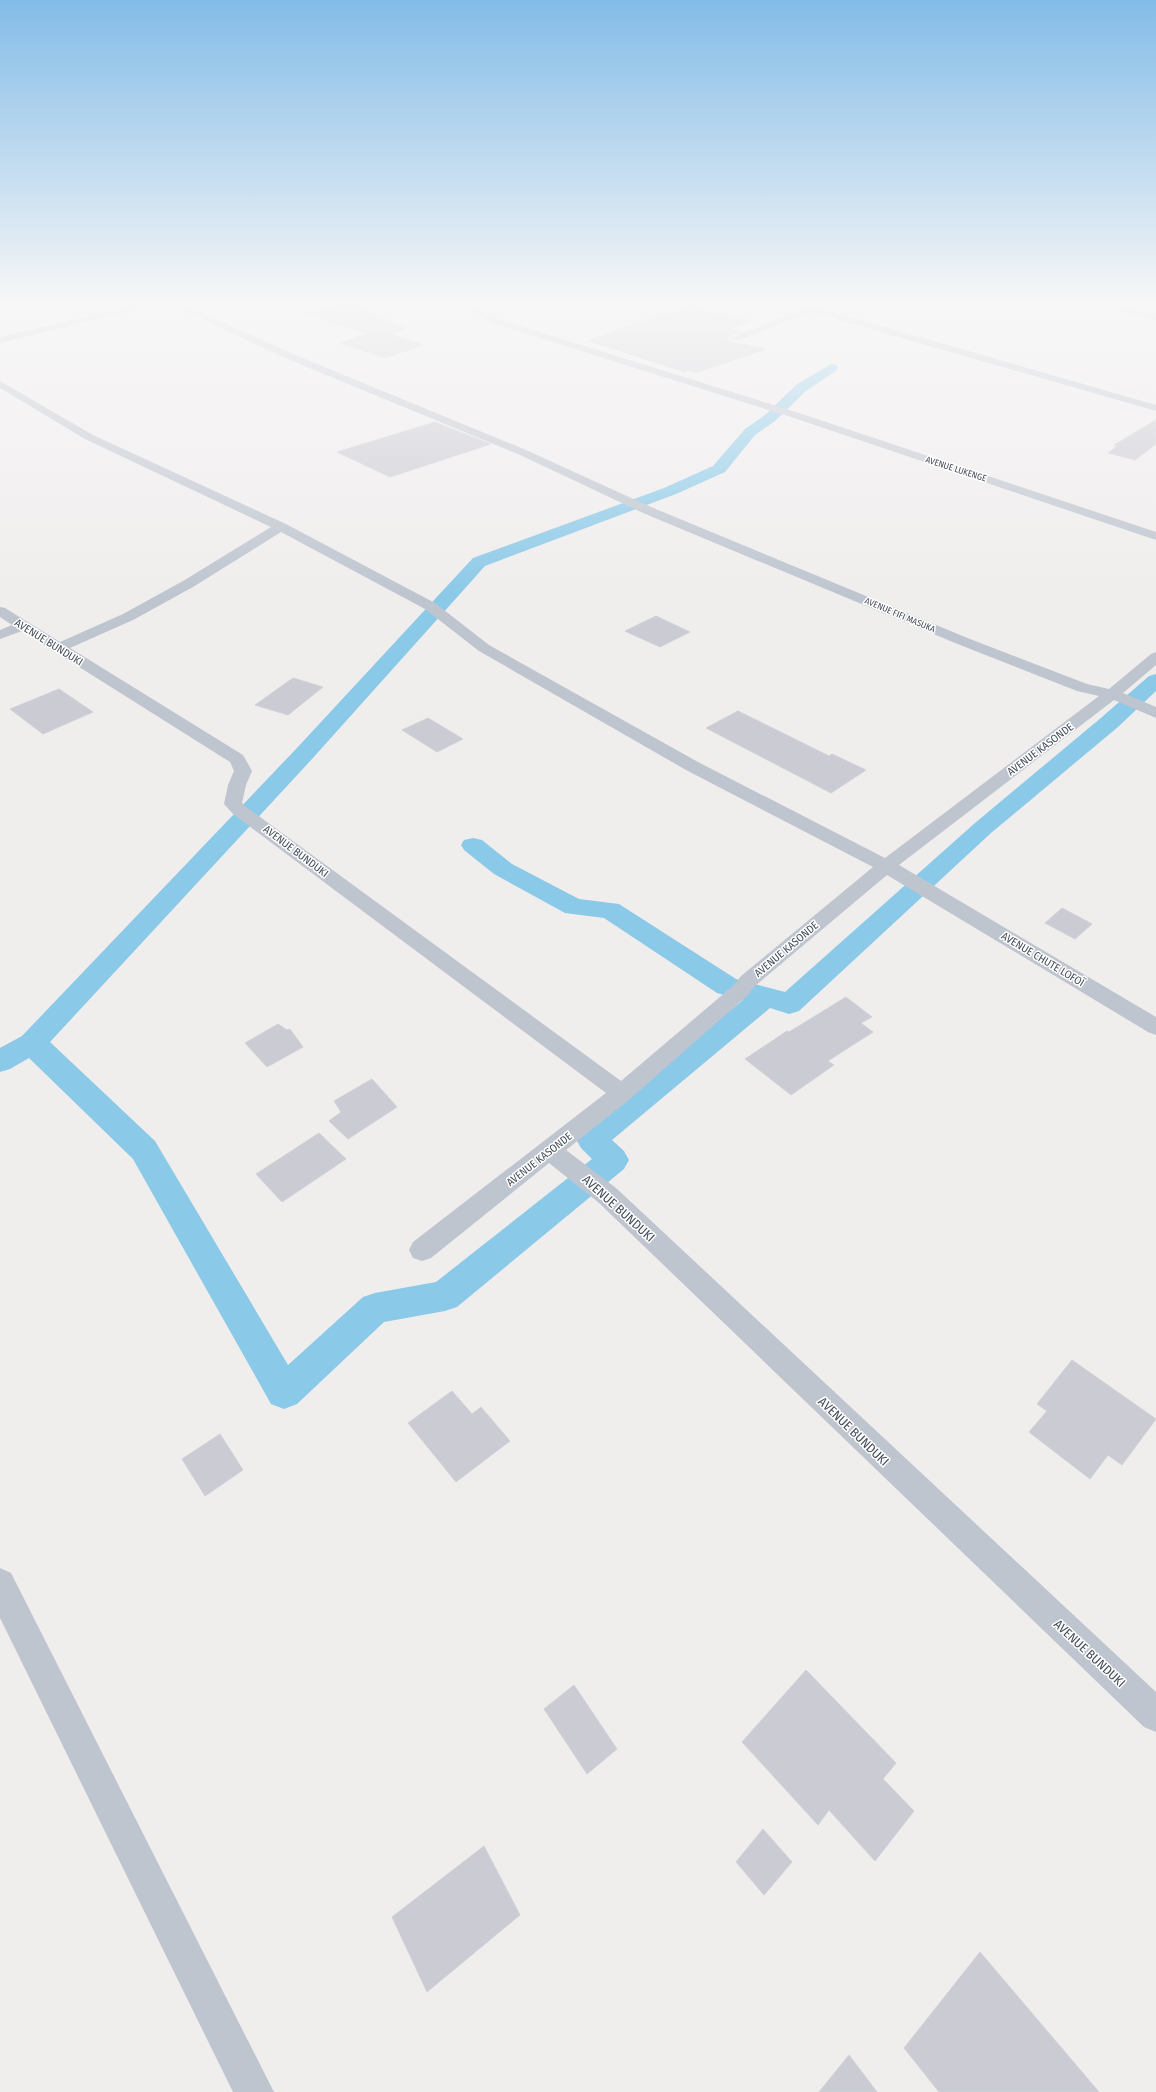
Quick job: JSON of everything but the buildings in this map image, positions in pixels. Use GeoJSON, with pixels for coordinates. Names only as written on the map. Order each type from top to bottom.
{"type":"FeatureCollection","features":[{"type":"Feature","properties":{"kind":"street","name":"AVENUE CHUTE LOFOÏ"},"geometry":{"type":"LineString","coordinates":[[28,401],[89,436],[282,528],[430,606],[484,648],[692,766],[930,891],[1156,1028]]}},
{"type":"Feature","properties":{"kind":"street","name":"AVENUE FIFI MASUKA"},"geometry":{"type":"LineString","coordinates":[[397,401],[522,452],[647,510],[1066,682],[1083,688],[1112,694],[1156,713]]}},
{"type":"Feature","properties":{"kind":"street","name":"AVENUE LUKENGE"},"geometry":{"type":"LineString","coordinates":[[750,401],[1156,536]]}},
{"type":"Feature","properties":{"kind":"street"},"geometry":{"type":"LineString","coordinates":[[1130,401],[1156,408]]}},
{"type":"Feature","properties":{"kind":"street"},"geometry":{"type":"LineString","coordinates":[[59,648],[128,617],[188,584],[282,528]]}},
{"type":"Feature","properties":{"kind":"street","name":"AVENUE BUNDUKI"},"geometry":{"type":"LineString","coordinates":[[0,611],[237,759],[243,771],[237,785],[233,804],[622,1093]]}},
{"type":"Feature","properties":{"kind":"street"},"geometry":{"type":"LineString","coordinates":[[0,635],[23,626]]}},
{"type":"Feature","properties":{"kind":"street","name":"AVENUE KASONDE"},"geometry":{"type":"LineString","coordinates":[[422,1250],[622,1093],[741,990],[748,981],[894,871],[1156,657]]}},
{"type":"Feature","properties":{"kind":"street","name":"AVENUE BUNDUKI"},"geometry":{"type":"LineString","coordinates":[[549,1150],[606,1195],[1156,1715]]}},
{"type":"Feature","properties":{"kind":"street"},"geometry":{"type":"LineString","coordinates":[[0,1584],[254,2092]]}},
{"type":"Feature","properties":{"kind":"waterway"},"geometry":{"type":"LineString","coordinates":[[32,1043],[304,754],[479,562],[670,491],[719,469],[750,432],[770,418],[788,401]]}},
{"type":"Feature","properties":{"kind":"waterway"},"geometry":{"type":"LineString","coordinates":[[766,996],[789,1004],[983,828],[1110,722],[1156,680]]}},
{"type":"Feature","properties":{"kind":"waterway"},"geometry":{"type":"LineString","coordinates":[[473,845],[503,869],[574,907],[610,910],[727,986],[766,996]]}},
{"type":"Feature","properties":{"kind":"waterway"},"geometry":{"type":"LineString","coordinates":[[32,1043],[144,1150],[284,1392],[375,1308],[445,1296],[613,1160],[592,1139],[766,996]]}},
{"type":"Feature","properties":{"kind":"waterway"},"geometry":{"type":"LineString","coordinates":[[0,1061],[32,1043]]}}]}
